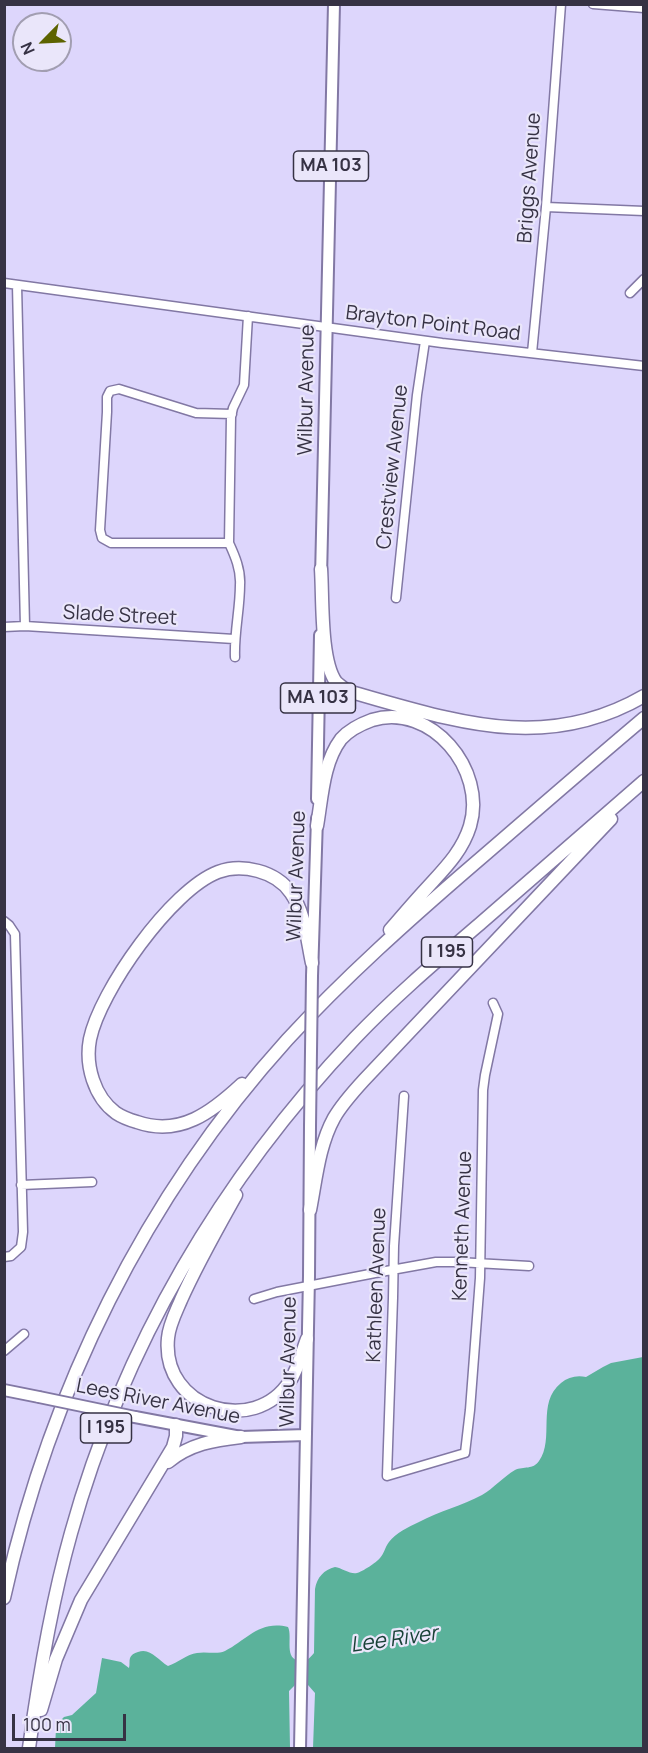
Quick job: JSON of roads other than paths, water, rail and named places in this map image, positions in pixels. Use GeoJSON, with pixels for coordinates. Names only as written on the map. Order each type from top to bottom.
{"type":"FeatureCollection","features":[{"type":"Feature","properties":{"kind":"highway"},"geometry":{"type":"LineString","coordinates":[[321,569],[327,656],[337,682],[347,691],[460,722],[525,729],[575,723],[608,713],[644,696]]}},
{"type":"Feature","properties":{"kind":"highway"},"geometry":{"type":"LineString","coordinates":[[316,826],[328,763],[334,750],[342,738],[352,729],[364,723],[402,717],[426,726],[454,751],[468,774],[472,788],[473,813],[460,850],[346,979]]}},
{"type":"Feature","properties":{"kind":"highway","name":"I 195"},"geometry":{"type":"LineString","coordinates":[[4,1598],[23,1522],[45,1451],[78,1365],[110,1298],[151,1225],[185,1171],[234,1103],[288,1039],[346,979],[436,897],[644,717]]}},
{"type":"Feature","properties":{"kind":"highway"},"geometry":{"type":"LineString","coordinates":[[310,1210],[319,1161],[329,1131],[334,1118],[352,1093],[644,783]]}},
{"type":"Feature","properties":{"kind":"highway","name":"I 195"},"geometry":{"type":"LineString","coordinates":[[29,1749],[42,1658],[57,1586],[79,1506],[106,1428],[138,1352],[176,1278],[219,1207],[267,1140],[320,1076],[383,1010],[644,783]]}},
{"type":"Feature","properties":{"kind":"highway"},"geometry":{"type":"LineString","coordinates":[[288,1039],[218,1105],[190,1121],[168,1127],[147,1125],[127,1119],[115,1112],[99,1092],[89,1065],[91,1038],[96,1023],[110,992],[137,948],[154,926],[189,890],[216,873],[230,868],[252,869],[263,872],[283,884],[290,891],[302,916],[312,963]]}},
{"type":"Feature","properties":{"kind":"highway"},"geometry":{"type":"LineString","coordinates":[[267,1140],[207,1247],[173,1318],[167,1349],[173,1374],[188,1395],[199,1402],[225,1411],[252,1408],[263,1404],[290,1382],[307,1338]]}},
{"type":"Feature","properties":{"kind":"highway"},"geometry":{"type":"LineString","coordinates":[[29,1749],[56,1659],[81,1600],[173,1447],[176,1425]]}},
{"type":"Feature","properties":{"kind":"highway"},"geometry":{"type":"LineString","coordinates":[[156,1477],[169,1461],[186,1450],[203,1443],[241,1437]]}},
{"type":"Feature","properties":{"kind":"main road","name":"Wilbur Avenue"},"geometry":{"type":"LineString","coordinates":[[300,1749],[309,1287],[312,963],[334,4]]}},
{"type":"Feature","properties":{"kind":"main road","name":"Lees River Avenue"},"geometry":{"type":"LineString","coordinates":[[4,1390],[241,1437],[306,1435]]}},
{"type":"Feature","properties":{"kind":"street","name":"Briggs Avenue"},"geometry":{"type":"LineString","coordinates":[[532,353],[546,207],[561,4]]}},
{"type":"Feature","properties":{"kind":"street"},"geometry":{"type":"LineString","coordinates":[[593,4],[644,8]]}},
{"type":"Feature","properties":{"kind":"street"},"geometry":{"type":"LineString","coordinates":[[546,207],[644,211]]}},
{"type":"Feature","properties":{"kind":"street"},"geometry":{"type":"LineString","coordinates":[[630,293],[644,279]]}},
{"type":"Feature","properties":{"kind":"street","name":"Brayton Point Road"},"geometry":{"type":"LineString","coordinates":[[4,283],[425,341],[644,366]]}},
{"type":"Feature","properties":{"kind":"street"},"geometry":{"type":"LineString","coordinates":[[17,285],[25,626]]}},
{"type":"Feature","properties":{"kind":"street"},"geometry":{"type":"LineString","coordinates":[[235,657],[234,639],[241,584],[236,558],[229,543],[232,414],[244,385],[248,316]]}},
{"type":"Feature","properties":{"kind":"street","name":"Crestview Avenue"},"geometry":{"type":"LineString","coordinates":[[396,598],[425,341]]}},
{"type":"Feature","properties":{"kind":"street"},"geometry":{"type":"LineString","coordinates":[[229,543],[111,543],[102,538],[100,530],[107,397],[110,391],[118,389],[196,413],[232,414]]}},
{"type":"Feature","properties":{"kind":"street","name":"Slade Street"},"geometry":{"type":"LineString","coordinates":[[4,627],[25,626],[234,639]]}},
{"type":"Feature","properties":{"kind":"street"},"geometry":{"type":"LineString","coordinates":[[4,1257],[17,1252],[23,1242],[15,934],[7,923]]}},
{"type":"Feature","properties":{"kind":"street","name":"Kenneth Avenue"},"geometry":{"type":"LineString","coordinates":[[387,1476],[465,1453],[480,1264],[483,1090],[498,1014],[493,1003]]}},
{"type":"Feature","properties":{"kind":"street","name":"Kathleen Avenue"},"geometry":{"type":"LineString","coordinates":[[387,1476],[397,1177],[404,1095]]}},
{"type":"Feature","properties":{"kind":"street"},"geometry":{"type":"LineString","coordinates":[[21,1185],[92,1182]]}},
{"type":"Feature","properties":{"kind":"street"},"geometry":{"type":"LineString","coordinates":[[254,1299],[277,1292],[436,1262],[529,1266]]}},
{"type":"Feature","properties":{"kind":"street"},"geometry":{"type":"LineString","coordinates":[[4,1351],[24,1334]]}},
{"type":"Feature","properties":{"kind":"water","name":"Lee River"},"geometry":{"type":"Polygon","coordinates":[[[643,1357],[643,1748],[313,1748],[315,1693],[308,1685],[296,1684],[289,1691],[290,1748],[55,1748],[58,1723],[64,1717],[72,1715],[96,1693],[102,1658],[121,1662],[129,1668],[132,1655],[146,1651],[168,1666],[193,1654],[225,1651],[254,1632],[269,1626],[278,1626],[288,1627],[292,1657],[301,1661],[308,1659],[314,1653],[315,1589],[317,1581],[324,1572],[335,1567],[352,1573],[362,1571],[383,1555],[389,1542],[402,1530],[482,1495],[515,1470],[534,1466],[544,1452],[549,1401],[561,1383],[573,1377],[586,1377],[611,1363],[643,1357]]]}}]}
